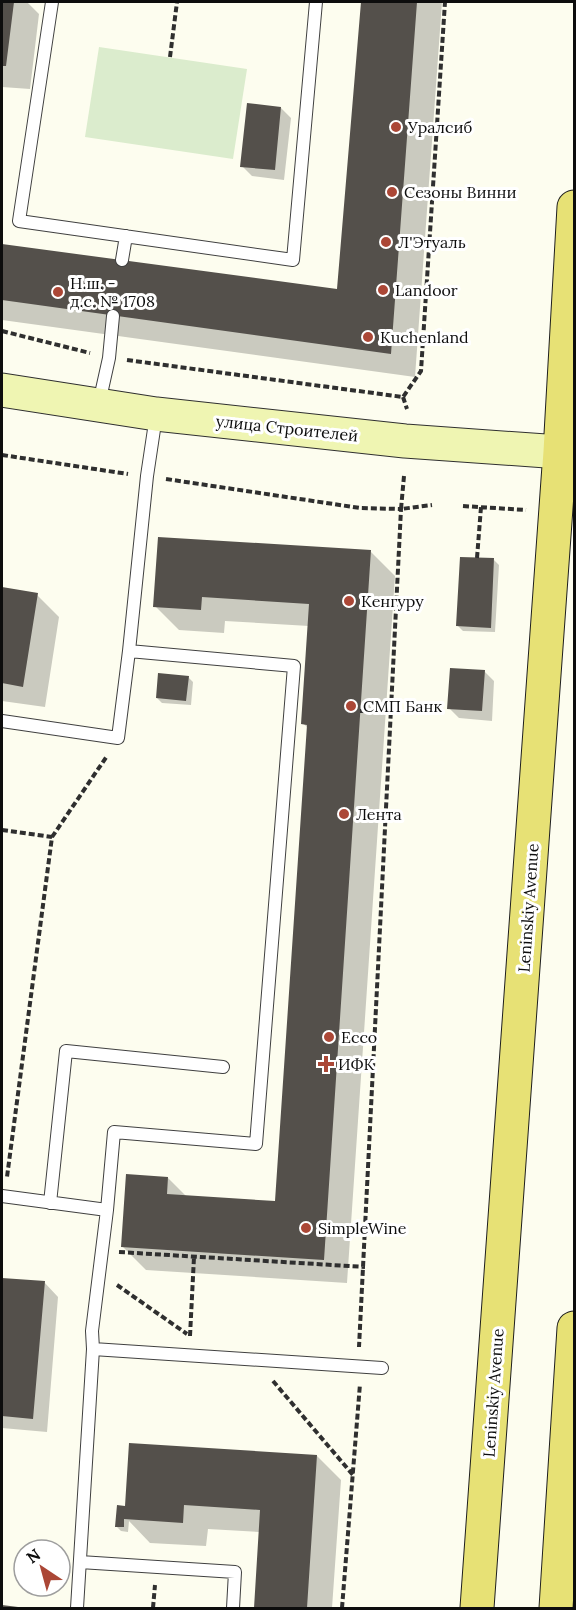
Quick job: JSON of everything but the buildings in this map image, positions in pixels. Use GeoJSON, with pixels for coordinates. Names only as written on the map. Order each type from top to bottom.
{"type":"FeatureCollection","features":[{"type":"Feature","properties":{"kind":"main road","name":"Leninskiy Avenue"},"geometry":{"type":"LineString","coordinates":[[477,1608],[567,452],[574,207]]}},
{"type":"Feature","properties":{"kind":"main road"},"geometry":{"type":"LineString","coordinates":[[556,1608],[574,1328]]}},
{"type":"Feature","properties":{"kind":"street","name":"улица Строителей"},"geometry":{"type":"LineString","coordinates":[[2,390],[156,414],[405,441],[567,452]]}},
{"type":"Feature","properties":{"kind":"lane"},"geometry":{"type":"LineString","coordinates":[[52,2],[19,221],[293,260],[316,2]]}},
{"type":"Feature","properties":{"kind":"lane"},"geometry":{"type":"LineString","coordinates":[[122,260],[126,236]]}},
{"type":"Feature","properties":{"kind":"lane"},"geometry":{"type":"LineString","coordinates":[[99,405],[109,358],[113,316]]}},
{"type":"Feature","properties":{"kind":"lane"},"geometry":{"type":"LineString","coordinates":[[2,721],[118,738],[156,414]]}},
{"type":"Feature","properties":{"kind":"lane"},"geometry":{"type":"LineString","coordinates":[[77,1608],[93,1349],[92,1331],[114,1132],[256,1144],[294,666],[129,651]]}},
{"type":"Feature","properties":{"kind":"lane"},"geometry":{"type":"LineString","coordinates":[[50,1203],[66,1051],[223,1067]]}},
{"type":"Feature","properties":{"kind":"lane"},"geometry":{"type":"LineString","coordinates":[[3,1196],[107,1210]]}},
{"type":"Feature","properties":{"kind":"lane"},"geometry":{"type":"LineString","coordinates":[[93,1349],[382,1368]]}},
{"type":"Feature","properties":{"kind":"lane"},"geometry":{"type":"LineString","coordinates":[[80,1562],[235,1572],[232,1608]]}},
{"type":"Feature","properties":{"kind":"path"},"geometry":{"type":"LineString","coordinates":[[170,57],[177,2]]}},
{"type":"Feature","properties":{"kind":"path"},"geometry":{"type":"LineString","coordinates":[[403,397],[421,371],[445,2]]}},
{"type":"Feature","properties":{"kind":"path"},"geometry":{"type":"LineString","coordinates":[[2,331],[109,358],[403,397]]}},
{"type":"Feature","properties":{"kind":"path"},"geometry":{"type":"LineString","coordinates":[[403,397],[407,409]]}},
{"type":"Feature","properties":{"kind":"path"},"geometry":{"type":"LineString","coordinates":[[2,455],[360,508],[432,505]]}},
{"type":"Feature","properties":{"kind":"path"},"geometry":{"type":"LineString","coordinates":[[342,1608],[361,1366],[404,476]]}},
{"type":"Feature","properties":{"kind":"path"},"geometry":{"type":"LineString","coordinates":[[463,506],[527,510]]}},
{"type":"Feature","properties":{"kind":"path"},"geometry":{"type":"LineString","coordinates":[[477,558],[481,507]]}},
{"type":"Feature","properties":{"kind":"path"},"geometry":{"type":"LineString","coordinates":[[360,711],[391,711]]}},
{"type":"Feature","properties":{"kind":"path"},"geometry":{"type":"LineString","coordinates":[[3,1196],[52,837],[118,738]]}},
{"type":"Feature","properties":{"kind":"path"},"geometry":{"type":"LineString","coordinates":[[2,830],[52,837]]}},
{"type":"Feature","properties":{"kind":"path"},"geometry":{"type":"LineString","coordinates":[[102,1251],[365,1267]]}},
{"type":"Feature","properties":{"kind":"path"},"geometry":{"type":"LineString","coordinates":[[190,1337],[194,1257]]}},
{"type":"Feature","properties":{"kind":"path"},"geometry":{"type":"LineString","coordinates":[[99,1272],[190,1337]]}},
{"type":"Feature","properties":{"kind":"path"},"geometry":{"type":"LineString","coordinates":[[179,1336],[190,1337]]}},
{"type":"Feature","properties":{"kind":"path"},"geometry":{"type":"LineString","coordinates":[[349,1347],[361,1347]]}},
{"type":"Feature","properties":{"kind":"path"},"geometry":{"type":"LineString","coordinates":[[254,1360],[353,1475]]}},
{"type":"Feature","properties":{"kind":"green space"},"geometry":{"type":"Polygon","coordinates":[[[99,47],[247,69],[233,159],[85,137],[99,47]]]}},
{"type":"Feature","properties":{"kind":"place","name":"Уралсиб"},"geometry":{"type":"Point","coordinates":[396,127]}},
{"type":"Feature","properties":{"kind":"place","name":"Сезоны Винни"},"geometry":{"type":"Point","coordinates":[392,192]}},
{"type":"Feature","properties":{"kind":"place","name":"Л'Этуаль"},"geometry":{"type":"Point","coordinates":[386,242]}},
{"type":"Feature","properties":{"kind":"place","name":"Landoor"},"geometry":{"type":"Point","coordinates":[383,290]}},
{"type":"Feature","properties":{"kind":"place","name":"Н.ш. - д.с. № 1708"},"geometry":{"type":"Point","coordinates":[58,292]}},
{"type":"Feature","properties":{"kind":"place","name":"Kuchenland"},"geometry":{"type":"Point","coordinates":[368,337]}},
{"type":"Feature","properties":{"kind":"place","name":"Кенгуру"},"geometry":{"type":"Point","coordinates":[349,601]}},
{"type":"Feature","properties":{"kind":"place","name":"СМП Банк"},"geometry":{"type":"Point","coordinates":[351,706]}},
{"type":"Feature","properties":{"kind":"place","name":"Лента"},"geometry":{"type":"Point","coordinates":[344,814]}},
{"type":"Feature","properties":{"kind":"place","name":"Ecco"},"geometry":{"type":"Point","coordinates":[329,1037]}},
{"type":"Feature","properties":{"kind":"place","name":"ИФК"},"geometry":{"type":"Point","coordinates":[326,1064]}},
{"type":"Feature","properties":{"kind":"place","name":"SimpleWine"},"geometry":{"type":"Point","coordinates":[306,1228]}}]}
